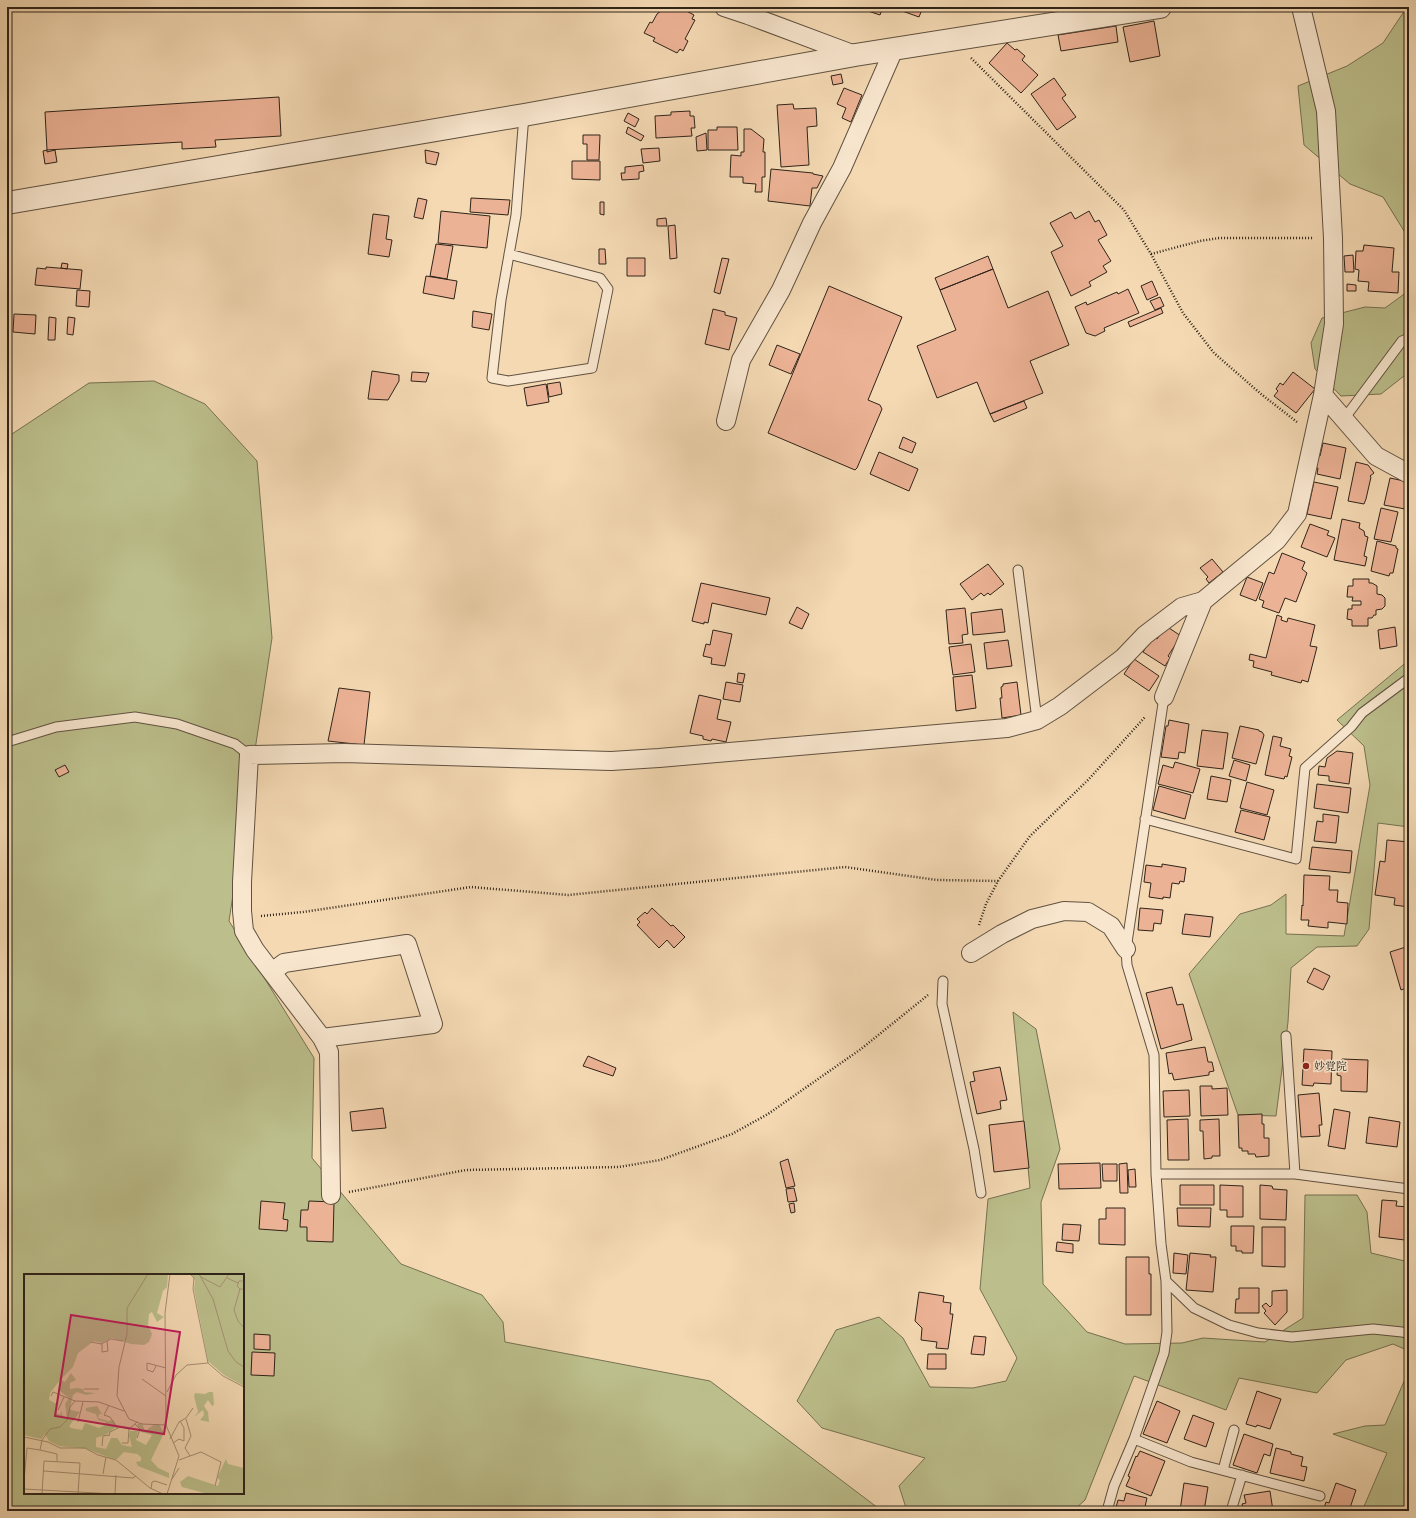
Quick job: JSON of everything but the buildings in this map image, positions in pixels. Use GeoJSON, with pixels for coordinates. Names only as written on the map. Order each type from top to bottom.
{"type":"FeatureCollection","features":[{"type":"Feature","properties":{"kind":"street"},"geometry":{"type":"LineString","coordinates":[[724,7],[748,14],[855,55]]}},
{"type":"Feature","properties":{"kind":"street"},"geometry":{"type":"LineString","coordinates":[[7,203],[524,115],[855,55],[1160,7]]}},
{"type":"Feature","properties":{"kind":"street"},"geometry":{"type":"LineString","coordinates":[[331,1195],[329,1052],[322,1038],[255,950],[244,931],[242,882],[249,755],[344,753],[611,761],[1007,728],[1037,720],[1060,706],[1123,658],[1145,635],[1182,607],[1203,601],[1277,540],[1297,514],[1323,395],[1334,324],[1333,238],[1326,110],[1301,7]]}},
{"type":"Feature","properties":{"kind":"street"},"geometry":{"type":"LineString","coordinates":[[726,421],[741,360],[781,290],[812,223],[842,168],[894,49]]}},
{"type":"Feature","properties":{"kind":"street"},"geometry":{"type":"LineString","coordinates":[[1323,395],[1376,456],[1409,474]]}},
{"type":"Feature","properties":{"kind":"street"},"geometry":{"type":"LineString","coordinates":[[1164,697],[1203,601]]}},
{"type":"Feature","properties":{"kind":"street"},"geometry":{"type":"LineString","coordinates":[[971,953],[1002,934],[1032,919],[1064,911],[1088,912],[1111,926],[1126,949]]}},
{"type":"Feature","properties":{"kind":"street"},"geometry":{"type":"LineString","coordinates":[[272,972],[284,963],[407,944],[433,1024],[322,1038]]}},
{"type":"Feature","properties":{"kind":"lane"},"geometry":{"type":"LineString","coordinates":[[509,254],[600,278],[608,289],[592,368],[508,381],[492,378],[501,300],[509,254],[516,215],[524,115]]}},
{"type":"Feature","properties":{"kind":"lane"},"geometry":{"type":"LineString","coordinates":[[1344,419],[1402,341],[1409,338]]}},
{"type":"Feature","properties":{"kind":"lane"},"geometry":{"type":"LineString","coordinates":[[1018,570],[1037,720]]}},
{"type":"Feature","properties":{"kind":"lane"},"geometry":{"type":"LineString","coordinates":[[1144,819],[1296,859],[1305,768],[1351,727],[1362,713],[1409,678]]}},
{"type":"Feature","properties":{"kind":"lane"},"geometry":{"type":"LineString","coordinates":[[1107,1511],[1114,1486],[1134,1439],[1164,1353],[1167,1332],[1166,1281],[1161,1244],[1156,1174],[1154,1055],[1127,965],[1126,949],[1144,819],[1164,697]]}},
{"type":"Feature","properties":{"kind":"lane"},"geometry":{"type":"LineString","coordinates":[[7,742],[56,727],[135,717],[177,724],[235,744],[249,755]]}},
{"type":"Feature","properties":{"kind":"lane"},"geometry":{"type":"LineString","coordinates":[[943,982],[942,1004],[974,1149],[981,1193]]}},
{"type":"Feature","properties":{"kind":"lane"},"geometry":{"type":"LineString","coordinates":[[1286,1036],[1295,1174]]}},
{"type":"Feature","properties":{"kind":"lane"},"geometry":{"type":"LineString","coordinates":[[1156,1174],[1295,1174],[1409,1189]]}},
{"type":"Feature","properties":{"kind":"lane"},"geometry":{"type":"LineString","coordinates":[[1166,1281],[1194,1308],[1229,1324],[1258,1333],[1292,1337],[1373,1329],[1409,1334]]}},
{"type":"Feature","properties":{"kind":"lane"},"geometry":{"type":"LineString","coordinates":[[1223,1470],[1234,1430]]}},
{"type":"Feature","properties":{"kind":"lane"},"geometry":{"type":"LineString","coordinates":[[1134,1439],[1191,1462],[1320,1496]]}},
{"type":"Feature","properties":{"kind":"lane"},"geometry":{"type":"LineString","coordinates":[[1231,1511],[1242,1475]]}},
{"type":"Feature","properties":{"kind":"path"},"geometry":{"type":"LineString","coordinates":[[952,40],[1124,210],[1151,254],[1183,313],[1214,353],[1261,394],[1315,436]]}},
{"type":"Feature","properties":{"kind":"path"},"geometry":{"type":"LineString","coordinates":[[1151,254],[1200,241],[1219,238],[1333,238]]}},
{"type":"Feature","properties":{"kind":"path"},"geometry":{"type":"LineString","coordinates":[[971,953],[986,904],[998,881],[1030,836],[1088,780],[1164,697]]}},
{"type":"Feature","properties":{"kind":"path"},"geometry":{"type":"LineString","coordinates":[[243,918],[303,912],[471,887],[568,895],[845,866],[937,880],[998,881]]}},
{"type":"Feature","properties":{"kind":"path"},"geometry":{"type":"LineString","coordinates":[[331,1195],[466,1170],[619,1167],[660,1160],[732,1134],[768,1114],[861,1049],[943,982]]}},
{"type":"Feature","properties":{"kind":"green space"},"geometry":{"type":"Polygon","coordinates":[[[1407,7],[1409,7],[1409,239],[1383,197],[1350,184],[1304,145],[1298,86],[1347,66],[1383,43],[1407,7]]]}},
{"type":"Feature","properties":{"kind":"green space"},"geometry":{"type":"Polygon","coordinates":[[[1409,286],[1409,372],[1381,394],[1341,396],[1315,369],[1311,343],[1322,318],[1365,307],[1385,308],[1407,292],[1409,286]]]}},
{"type":"Feature","properties":{"kind":"green space"},"geometry":{"type":"Polygon","coordinates":[[[154,381],[205,404],[257,461],[272,638],[229,921],[314,1058],[312,1158],[401,1264],[482,1295],[503,1322],[505,1342],[710,1381],[882,1511],[7,1511],[7,436],[89,383],[154,381]]]}},
{"type":"Feature","properties":{"kind":"green space"},"geometry":{"type":"Polygon","coordinates":[[[1409,660],[1409,827],[1378,823],[1369,929],[1357,946],[1317,947],[1291,968],[1288,1022],[1276,1116],[1238,1115],[1189,974],[1240,914],[1271,905],[1286,894],[1286,934],[1344,936],[1370,785],[1364,746],[1337,720],[1409,660]]]}},
{"type":"Feature","properties":{"kind":"green space"},"geometry":{"type":"Polygon","coordinates":[[[1013,1012],[1036,1029],[1060,1149],[1041,1202],[1043,1284],[1087,1332],[1125,1344],[1182,1343],[1203,1338],[1265,1342],[1303,1318],[1305,1195],[1357,1195],[1367,1212],[1371,1253],[1409,1262],[1409,1351],[1393,1344],[1346,1360],[1317,1393],[1239,1378],[1226,1410],[1134,1376],[1085,1500],[1073,1511],[907,1511],[899,1486],[925,1458],[822,1428],[797,1401],[836,1330],[879,1317],[903,1338],[930,1387],[973,1388],[1006,1381],[1017,1358],[980,1289],[988,1199],[1030,1188],[1013,1012]]]}},
{"type":"Feature","properties":{"kind":"green space"},"geometry":{"type":"Polygon","coordinates":[[[1409,1370],[1409,1511],[1362,1511],[1387,1453],[1333,1434],[1365,1426],[1385,1425],[1409,1370]]]}},
{"type":"Feature","properties":{"kind":"place","name":"妙覚院"},"geometry":{"type":"Point","coordinates":[1306,1066]}}]}
